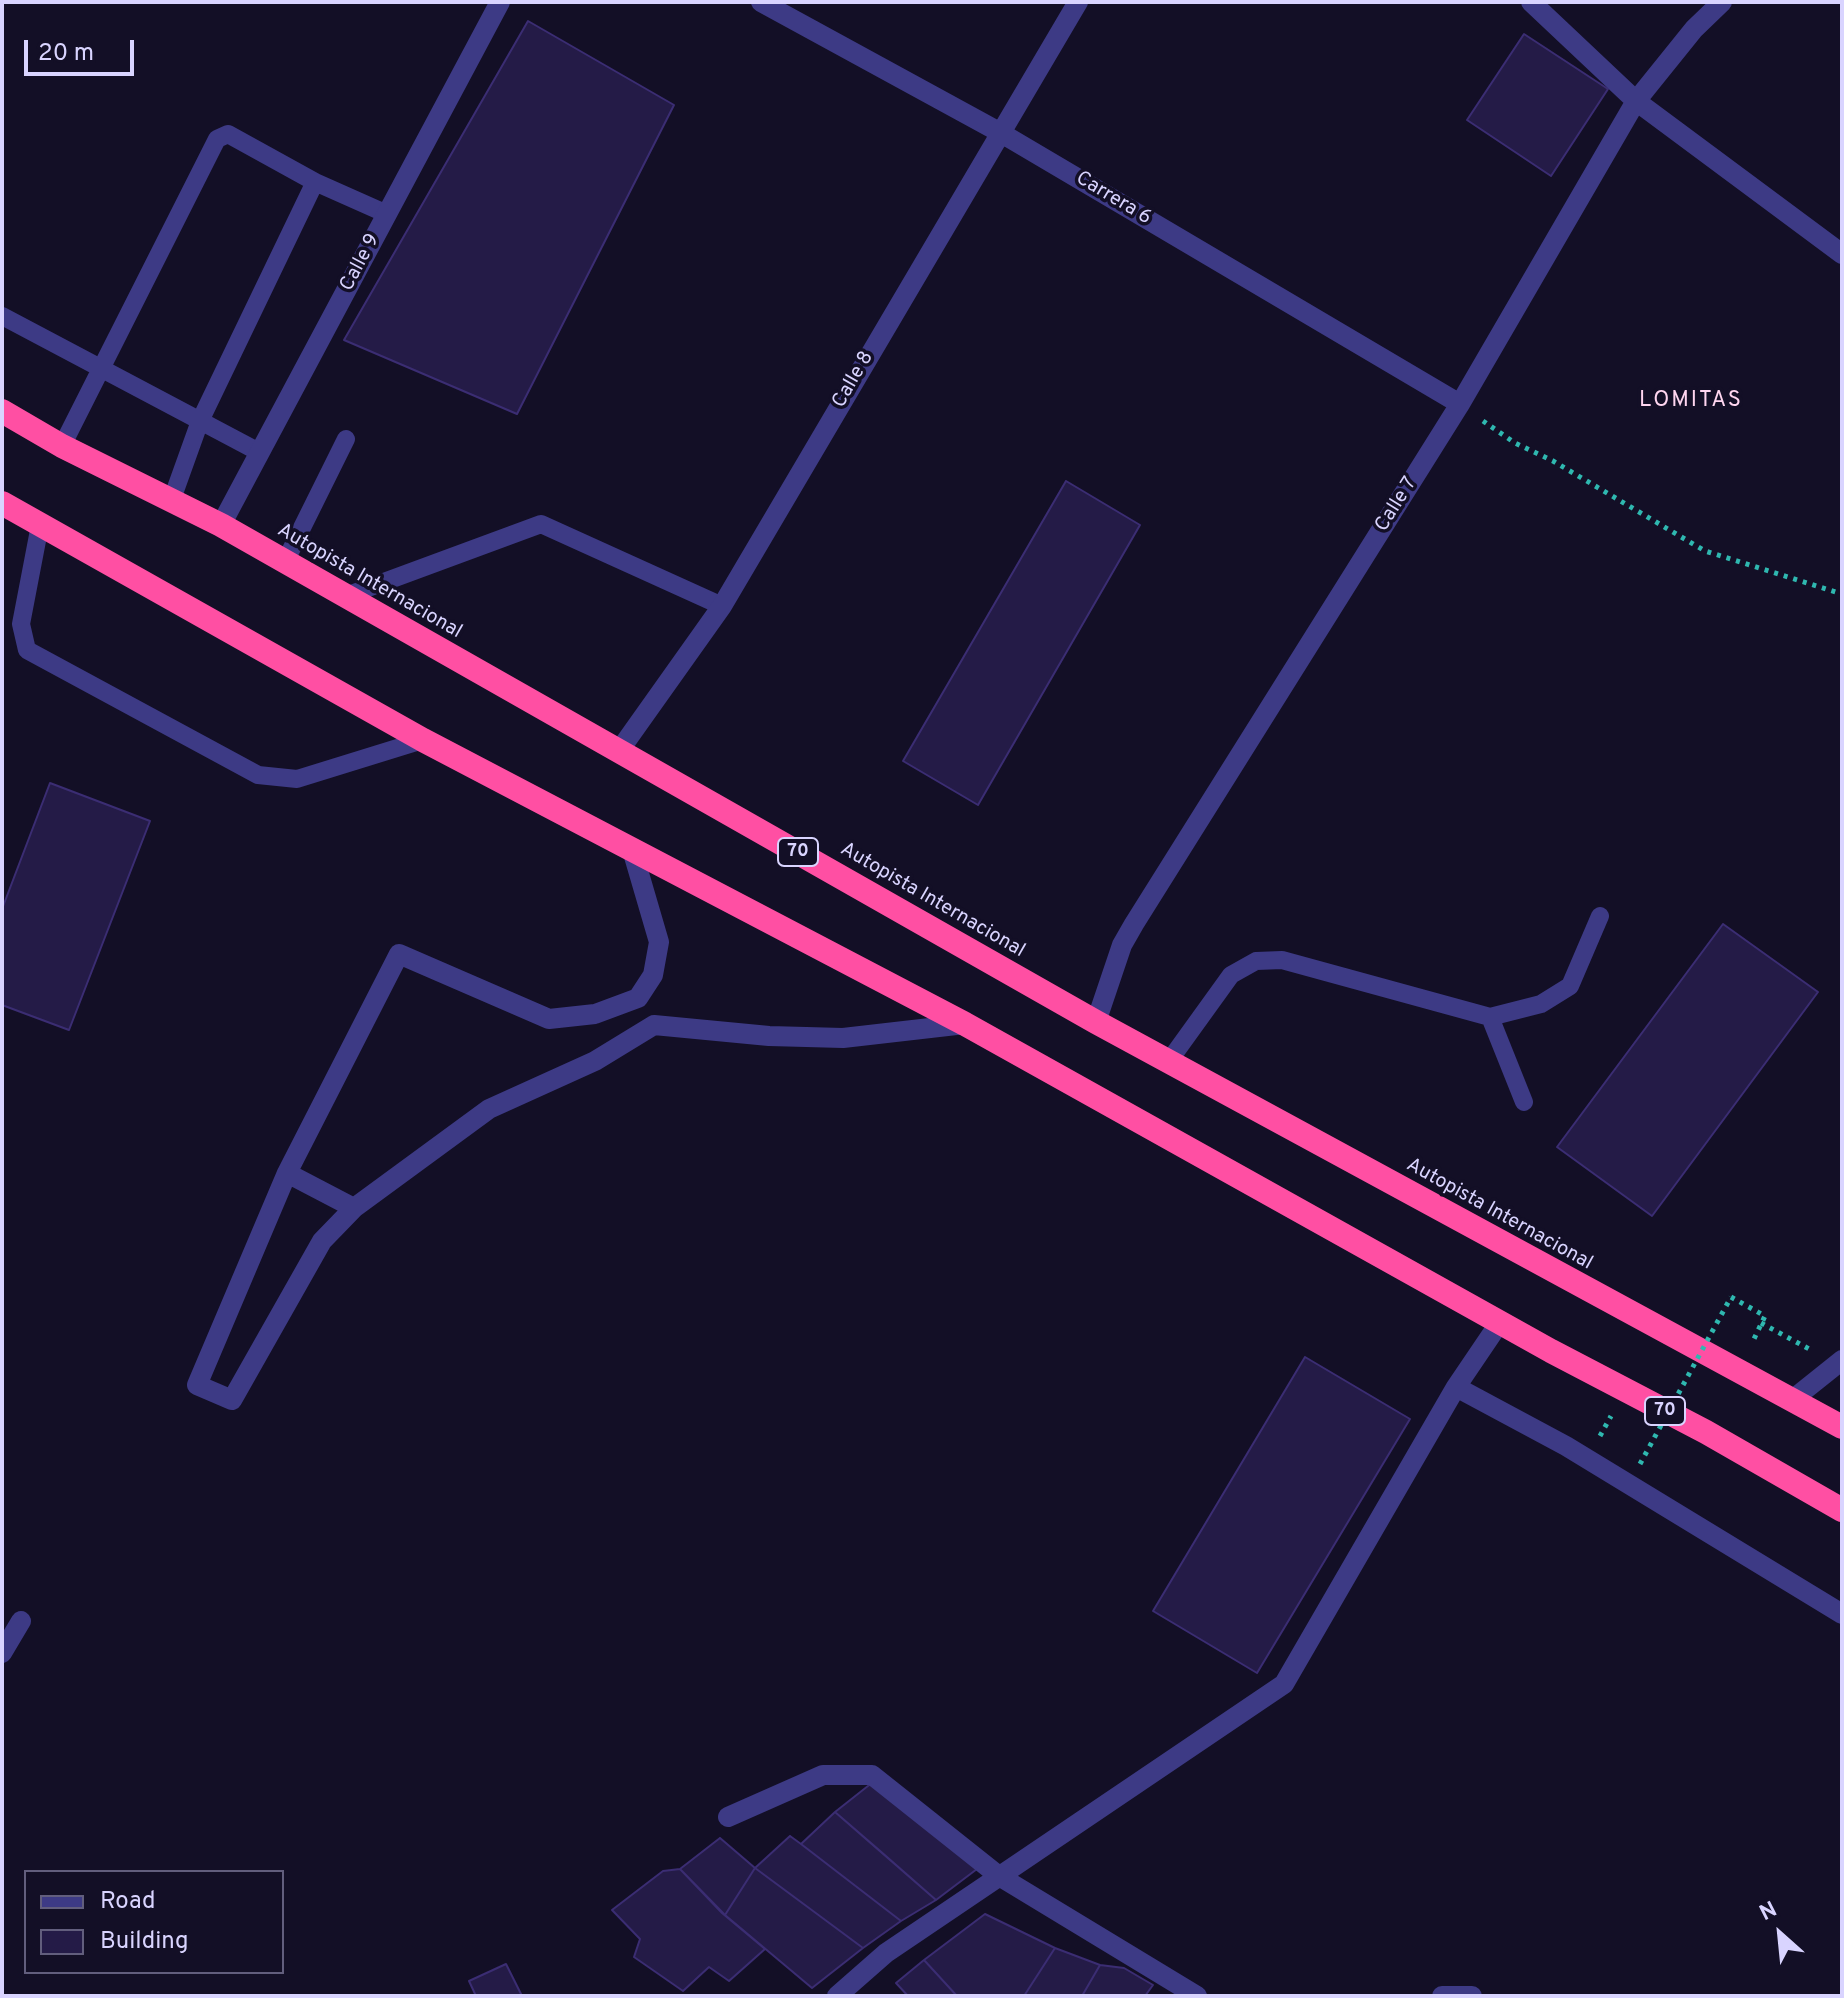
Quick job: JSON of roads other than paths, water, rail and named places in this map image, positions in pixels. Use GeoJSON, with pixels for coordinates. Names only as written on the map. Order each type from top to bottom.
{"type":"FeatureCollection","features":[{"type":"Feature","properties":{"kind":"highway","name":"Autopista Internacional"},"geometry":{"type":"LineString","coordinates":[[2,411],[62,446],[221,525],[1096,1022],[1842,1427]]}},
{"type":"Feature","properties":{"kind":"highway","name":"70"},"geometry":{"type":"LineString","coordinates":[[2,504],[423,740],[633,853],[965,1024],[1842,1510]]}},
{"type":"Feature","properties":{"kind":"street","name":"Calle 9"},"geometry":{"type":"LineString","coordinates":[[221,525],[500,2]]}},
{"type":"Feature","properties":{"kind":"street","name":"Carrera 6"},"geometry":{"type":"LineString","coordinates":[[761,2],[1001,133],[1460,404]]}},
{"type":"Feature","properties":{"kind":"street","name":"Calle 8"},"geometry":{"type":"LineString","coordinates":[[619,751],[722,606],[1078,2]]}},
{"type":"Feature","properties":{"kind":"street"},"geometry":{"type":"LineString","coordinates":[[1531,2],[1636,101],[1842,254]]}},
{"type":"Feature","properties":{"kind":"street","name":"Calle 7"},"geometry":{"type":"LineString","coordinates":[[1096,1022],[1122,945],[1134,924],[1460,404],[1636,101],[1694,29],[1722,2]]}},
{"type":"Feature","properties":{"kind":"street"},"geometry":{"type":"LineString","coordinates":[[633,853],[659,942],[653,975],[638,998],[595,1014],[549,1019],[399,954],[287,1173],[197,1385],[232,1400],[322,1241],[354,1208],[489,1109],[595,1061],[654,1025],[769,1036],[843,1038],[965,1024]]}},
{"type":"Feature","properties":{"kind":"street"},"geometry":{"type":"LineString","coordinates":[[638,998],[654,1025]]}},
{"type":"Feature","properties":{"kind":"street"},"geometry":{"type":"LineString","coordinates":[[287,1173],[354,1208]]}},
{"type":"Feature","properties":{"kind":"street"},"geometry":{"type":"LineString","coordinates":[[837,1996],[886,1953],[1284,1684],[1456,1387],[1500,1322]]}},
{"type":"Feature","properties":{"kind":"street"},"geometry":{"type":"LineString","coordinates":[[1792,1400],[1840,1362]]}},
{"type":"Feature","properties":{"kind":"street"},"geometry":{"type":"LineString","coordinates":[[1456,1387],[1566,1446],[1842,1614]]}},
{"type":"Feature","properties":{"kind":"street"},"geometry":{"type":"LineString","coordinates":[[2,1653],[21,1621]]}},
{"type":"Feature","properties":{"kind":"street"},"geometry":{"type":"LineString","coordinates":[[728,1817],[823,1775],[872,1775],[999,1876],[1197,1996]]}},
{"type":"Feature","properties":{"kind":"street"},"geometry":{"type":"LineString","coordinates":[[1442,1996],[1472,1996]]}},
{"type":"Feature","properties":{"kind":"lane"},"geometry":{"type":"LineString","coordinates":[[62,446],[217,139],[228,134],[315,182],[387,214]]}},
{"type":"Feature","properties":{"kind":"lane"},"geometry":{"type":"LineString","coordinates":[[172,499],[200,421],[315,182]]}},
{"type":"Feature","properties":{"kind":"lane"},"geometry":{"type":"LineString","coordinates":[[2,316],[259,452]]}},
{"type":"Feature","properties":{"kind":"lane"},"geometry":{"type":"LineString","coordinates":[[285,562],[346,439]]}},
{"type":"Feature","properties":{"kind":"lane"},"geometry":{"type":"LineString","coordinates":[[346,596],[541,524],[722,606]]}},
{"type":"Feature","properties":{"kind":"lane"},"geometry":{"type":"LineString","coordinates":[[40,525],[21,624],[27,650],[258,775],[297,779],[423,740]]}},
{"type":"Feature","properties":{"kind":"lane"},"geometry":{"type":"LineString","coordinates":[[1169,1061],[1231,975],[1256,961],[1282,960],[1490,1017],[1541,1004],[1570,986],[1600,916]]}},
{"type":"Feature","properties":{"kind":"lane"},"geometry":{"type":"LineString","coordinates":[[1490,1017],[1524,1102]]}},
{"type":"Feature","properties":{"kind":"district","name":"LOMITAS"},"geometry":{"type":"Point","coordinates":[1691,402]}}]}
